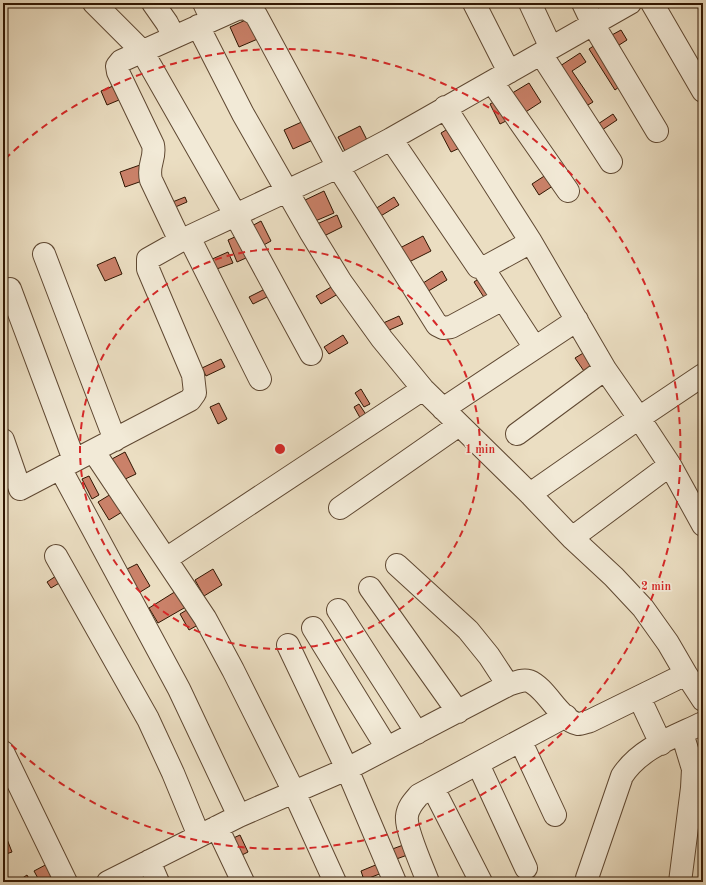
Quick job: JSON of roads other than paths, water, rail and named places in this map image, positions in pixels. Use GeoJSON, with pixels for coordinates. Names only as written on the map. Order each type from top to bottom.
{"type":"FeatureCollection","features":[{"type":"Feature","properties":{"kind":"street"},"geometry":{"type":"LineString","coordinates":[[94,3],[142,51],[236,216],[311,354]]}},
{"type":"Feature","properties":{"kind":"street"},"geometry":{"type":"LineString","coordinates":[[153,3],[174,37]]}},
{"type":"Feature","properties":{"kind":"street"},"geometry":{"type":"LineString","coordinates":[[474,3],[500,77],[568,191]]}},
{"type":"Feature","properties":{"kind":"street"},"geometry":{"type":"LineString","coordinates":[[530,3],[546,51],[611,162]]}},
{"type":"Feature","properties":{"kind":"street"},"geometry":{"type":"LineString","coordinates":[[583,3],[593,24],[657,131]]}},
{"type":"Feature","properties":{"kind":"street"},"geometry":{"type":"LineString","coordinates":[[3,443],[12,494],[190,400],[195,394],[193,375],[147,263],[148,259],[184,239],[338,167],[391,139],[630,3]]}},
{"type":"Feature","properties":{"kind":"street"},"geometry":{"type":"LineString","coordinates":[[652,3],[703,92]]}},
{"type":"Feature","properties":{"kind":"street"},"geometry":{"type":"LineString","coordinates":[[260,379],[151,180],[148,171],[154,152],[153,145],[118,72],[117,66],[121,61],[174,37],[205,16],[244,8],[256,15],[338,167],[437,325],[443,328],[451,327],[503,299]]}},
{"type":"Feature","properties":{"kind":"street"},"geometry":{"type":"LineString","coordinates":[[205,16],[236,101],[286,190],[341,282],[382,339],[423,389],[530,494],[572,538],[614,577],[643,608],[668,643],[703,700]]}},
{"type":"Feature","properties":{"kind":"street"},"geometry":{"type":"LineString","coordinates":[[445,107],[531,242],[605,369],[670,465],[703,525]]}},
{"type":"Feature","properties":{"kind":"street"},"geometry":{"type":"LineString","coordinates":[[391,139],[473,262],[478,267],[483,268],[535,348]]}},
{"type":"Feature","properties":{"kind":"street"},"geometry":{"type":"LineString","coordinates":[[483,268],[531,242]]}},
{"type":"Feature","properties":{"kind":"street"},"geometry":{"type":"LineString","coordinates":[[44,254],[115,440]]}},
{"type":"Feature","properties":{"kind":"street"},"geometry":{"type":"LineString","coordinates":[[10,289],[67,464],[179,689],[239,816]]}},
{"type":"Feature","properties":{"kind":"street"},"geometry":{"type":"LineString","coordinates":[[443,409],[577,320]]}},
{"type":"Feature","properties":{"kind":"street"},"geometry":{"type":"LineString","coordinates":[[517,434],[605,369]]}},
{"type":"Feature","properties":{"kind":"street"},"geometry":{"type":"LineString","coordinates":[[530,494],[703,375]]}},
{"type":"Feature","properties":{"kind":"street"},"geometry":{"type":"LineString","coordinates":[[166,559],[423,389]]}},
{"type":"Feature","properties":{"kind":"street"},"geometry":{"type":"LineString","coordinates":[[340,508],[459,425]]}},
{"type":"Feature","properties":{"kind":"street"},"geometry":{"type":"LineString","coordinates":[[94,452],[205,618],[233,670],[294,792],[335,882]]}},
{"type":"Feature","properties":{"kind":"street"},"geometry":{"type":"LineString","coordinates":[[572,538],[670,465]]}},
{"type":"Feature","properties":{"kind":"street"},"geometry":{"type":"LineString","coordinates":[[56,556],[148,719],[173,773],[208,831],[242,882]]}},
{"type":"Feature","properties":{"kind":"street"},"geometry":{"type":"LineString","coordinates":[[397,565],[468,630],[508,685]]}},
{"type":"Feature","properties":{"kind":"street"},"geometry":{"type":"LineString","coordinates":[[370,588],[458,712]]}},
{"type":"Feature","properties":{"kind":"street"},"geometry":{"type":"LineString","coordinates":[[338,610],[417,733]]}},
{"type":"Feature","properties":{"kind":"street"},"geometry":{"type":"LineString","coordinates":[[313,628],[387,748]]}},
{"type":"Feature","properties":{"kind":"street"},"geometry":{"type":"LineString","coordinates":[[288,645],[347,769],[395,882]]}},
{"type":"Feature","properties":{"kind":"street"},"geometry":{"type":"LineString","coordinates":[[108,882],[239,816],[347,769],[508,685],[520,681],[528,681],[535,686],[570,721],[579,724],[590,722],[686,674]]}},
{"type":"Feature","properties":{"kind":"street"},"geometry":{"type":"LineString","coordinates":[[639,697],[661,744]]}},
{"type":"Feature","properties":{"kind":"street"},"geometry":{"type":"LineString","coordinates":[[428,882],[409,831],[406,818],[410,806],[419,795],[521,742],[566,716]]}},
{"type":"Feature","properties":{"kind":"street"},"geometry":{"type":"LineString","coordinates":[[587,878],[622,776],[630,764],[644,753],[703,723]]}},
{"type":"Feature","properties":{"kind":"street"},"geometry":{"type":"LineString","coordinates":[[680,882],[694,857],[692,769],[682,733]]}},
{"type":"Feature","properties":{"kind":"street"},"geometry":{"type":"LineString","coordinates":[[521,742],[555,815]]}},
{"type":"Feature","properties":{"kind":"street"},"geometry":{"type":"LineString","coordinates":[[3,752],[66,882]]}},
{"type":"Feature","properties":{"kind":"street"},"geometry":{"type":"LineString","coordinates":[[478,764],[526,868]]}},
{"type":"Feature","properties":{"kind":"street"},"geometry":{"type":"LineString","coordinates":[[433,788],[481,882]]}},
{"type":"Feature","properties":{"kind":"street"},"geometry":{"type":"LineString","coordinates":[[149,861],[158,882]]}}]}
